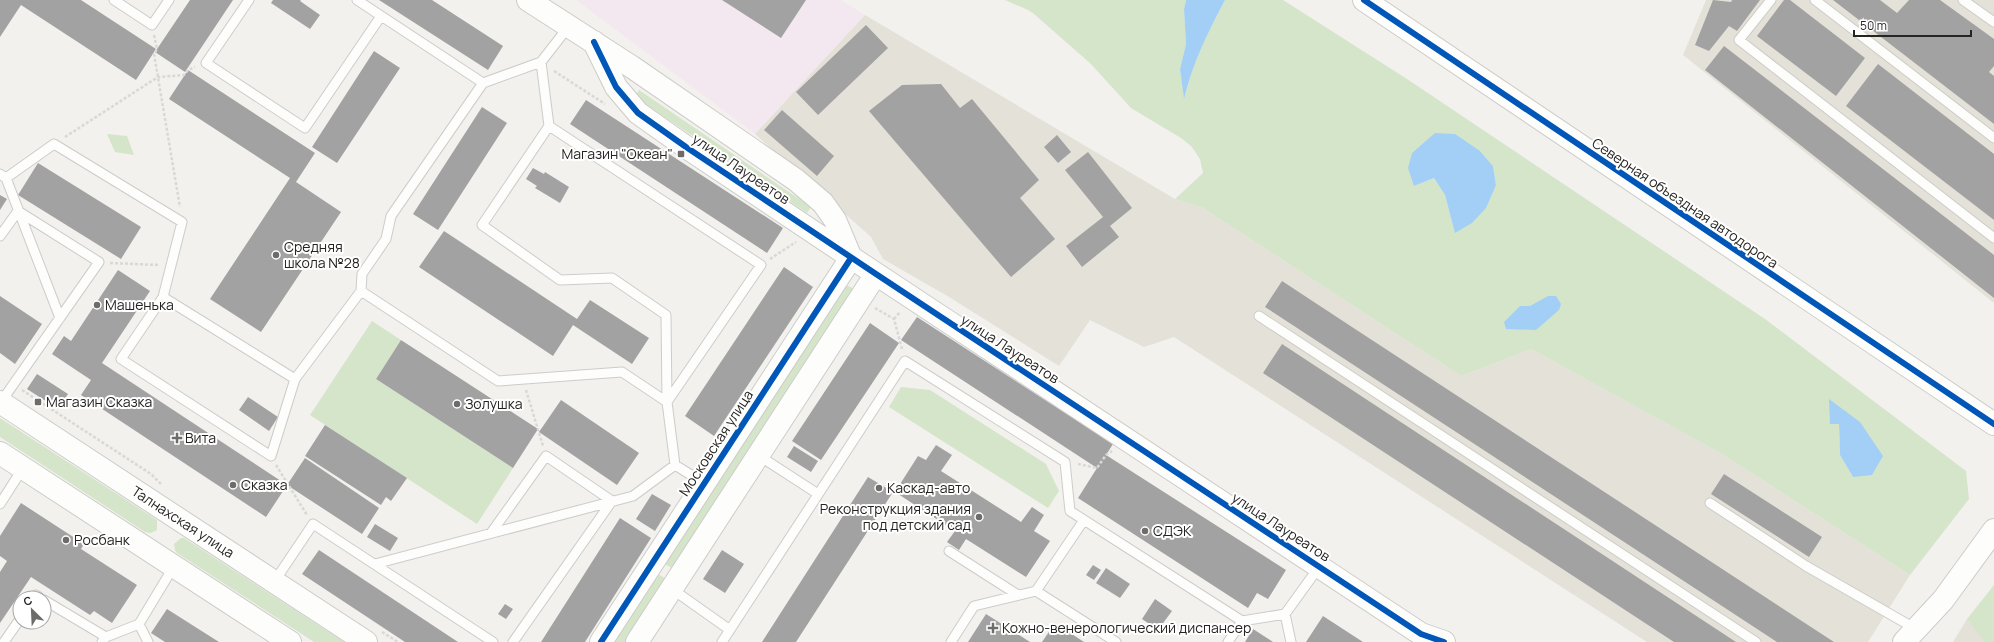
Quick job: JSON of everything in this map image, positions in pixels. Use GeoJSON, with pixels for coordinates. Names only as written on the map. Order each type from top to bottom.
{"type":"FeatureCollection","features":[{"type":"Feature","properties":{"kind":"street","name":"улица Лауреатов"},"geometry":{"type":"LineString","coordinates":[[528,0],[594,42],[725,130],[806,189],[823,203],[835,220],[851,258]]}},
{"type":"Feature","properties":{"kind":"street","name":"Северная объездная автодорога"},"geometry":{"type":"LineString","coordinates":[[1364,0],[1994,424]]}},
{"type":"Feature","properties":{"kind":"street","name":"улица Лауреатов"},"geometry":{"type":"LineString","coordinates":[[594,42],[616,87],[638,112],[851,258],[1319,567],[1421,634],[1444,642]]}},
{"type":"Feature","properties":{"kind":"street","name":"Московская улица"},"geometry":{"type":"LineString","coordinates":[[601,642],[851,258]]}},
{"type":"Feature","properties":{"kind":"street"},"geometry":{"type":"LineString","coordinates":[[637,642],[876,274]]}},
{"type":"Feature","properties":{"kind":"street","name":"Талнахская улица"},"geometry":{"type":"LineString","coordinates":[[0,402],[366,642]]}},
{"type":"Feature","properties":{"kind":"street"},"geometry":{"type":"LineString","coordinates":[[1972,410],[1994,438]]}},
{"type":"Feature","properties":{"kind":"street"},"geometry":{"type":"LineString","coordinates":[[0,453],[290,642]]}},
{"type":"Feature","properties":{"kind":"street"},"geometry":{"type":"LineString","coordinates":[[1915,638],[1994,530]]}},
{"type":"Feature","properties":{"kind":"lane"},"geometry":{"type":"LineString","coordinates":[[114,0],[152,25],[169,0]]}},
{"type":"Feature","properties":{"kind":"lane"},"geometry":{"type":"LineString","coordinates":[[248,0],[206,63],[305,128],[381,16]]}},
{"type":"Feature","properties":{"kind":"lane"},"geometry":{"type":"LineString","coordinates":[[356,0],[484,83]]}},
{"type":"Feature","properties":{"kind":"lane"},"geometry":{"type":"LineString","coordinates":[[1771,0],[1739,40],[1994,238]]}},
{"type":"Feature","properties":{"kind":"lane"},"geometry":{"type":"LineString","coordinates":[[1816,0],[1994,138]]}},
{"type":"Feature","properties":{"kind":"lane"},"geometry":{"type":"LineString","coordinates":[[1962,0],[1994,22]]}},
{"type":"Feature","properties":{"kind":"lane"},"geometry":{"type":"LineString","coordinates":[[60,318],[3,176],[54,144],[182,222],[163,297],[121,359],[271,456],[295,379],[361,292],[362,274],[386,239],[391,216],[484,83],[541,62],[569,26]]}},
{"type":"Feature","properties":{"kind":"lane"},"geometry":{"type":"LineString","coordinates":[[541,62],[549,126],[482,225],[560,280],[612,278],[666,315],[667,402],[675,465],[704,484]]}},
{"type":"Feature","properties":{"kind":"lane"},"geometry":{"type":"LineString","coordinates":[[549,126],[761,265],[667,402]]}},
{"type":"Feature","properties":{"kind":"lane"},"geometry":{"type":"LineString","coordinates":[[0,236],[18,211]]}},
{"type":"Feature","properties":{"kind":"lane"},"geometry":{"type":"LineString","coordinates":[[0,402],[99,262],[18,211]]}},
{"type":"Feature","properties":{"kind":"lane"},"geometry":{"type":"LineString","coordinates":[[361,292],[498,381],[622,372],[667,402]]}},
{"type":"Feature","properties":{"kind":"lane"},"geometry":{"type":"LineString","coordinates":[[163,297],[295,379]]}},
{"type":"Feature","properties":{"kind":"lane"},"geometry":{"type":"LineString","coordinates":[[1258,316],[1756,642]]}},
{"type":"Feature","properties":{"kind":"lane"},"geometry":{"type":"LineString","coordinates":[[722,642],[905,361],[1065,462],[1070,511],[1242,621],[1285,614],[1319,567]]}},
{"type":"Feature","properties":{"kind":"lane"},"geometry":{"type":"LineString","coordinates":[[758,455],[818,494]]}},
{"type":"Feature","properties":{"kind":"lane"},"geometry":{"type":"LineString","coordinates":[[491,533],[546,456],[612,500]]}},
{"type":"Feature","properties":{"kind":"lane"},"geometry":{"type":"LineString","coordinates":[[375,564],[612,500],[633,496],[675,465]]}},
{"type":"Feature","properties":{"kind":"lane"},"geometry":{"type":"LineString","coordinates":[[0,504],[23,468]]}},
{"type":"Feature","properties":{"kind":"lane"},"geometry":{"type":"LineString","coordinates":[[513,642],[612,500]]}},
{"type":"Feature","properties":{"kind":"lane"},"geometry":{"type":"LineString","coordinates":[[1710,503],[1915,638]]}},
{"type":"Feature","properties":{"kind":"lane"},"geometry":{"type":"LineString","coordinates":[[951,642],[974,606],[1036,591],[1084,520]]}},
{"type":"Feature","properties":{"kind":"lane"},"geometry":{"type":"LineString","coordinates":[[274,582],[313,524],[493,642]]}},
{"type":"Feature","properties":{"kind":"lane"},"geometry":{"type":"LineString","coordinates":[[949,551],[1018,595]]}},
{"type":"Feature","properties":{"kind":"lane"},"geometry":{"type":"LineString","coordinates":[[52,605],[104,640],[138,624],[174,566]]}},
{"type":"Feature","properties":{"kind":"lane"},"geometry":{"type":"LineString","coordinates":[[672,589],[730,630]]}},
{"type":"Feature","properties":{"kind":"lane"},"geometry":{"type":"LineString","coordinates":[[1036,591],[1116,642]]}},
{"type":"Feature","properties":{"kind":"lane"},"geometry":{"type":"LineString","coordinates":[[1285,614],[1290,642]]}},
{"type":"Feature","properties":{"kind":"lane"},"geometry":{"type":"LineString","coordinates":[[1228,642],[1242,621]]}},
{"type":"Feature","properties":{"kind":"lane"},"geometry":{"type":"LineString","coordinates":[[138,624],[148,642]]}},
{"type":"Feature","properties":{"kind":"lane"},"geometry":{"type":"LineString","coordinates":[[4,642],[12,630]]}},
{"type":"Feature","properties":{"kind":"path"},"geometry":{"type":"LineString","coordinates":[[152,25],[157,49],[154,54],[182,222]]}},
{"type":"Feature","properties":{"kind":"path"},"geometry":{"type":"LineString","coordinates":[[541,62],[611,108]]}},
{"type":"Feature","properties":{"kind":"path"},"geometry":{"type":"LineString","coordinates":[[54,144],[158,77],[184,75],[188,70],[206,63]]}},
{"type":"Feature","properties":{"kind":"path"},"geometry":{"type":"LineString","coordinates":[[761,265],[798,240]]}},
{"type":"Feature","properties":{"kind":"path"},"geometry":{"type":"LineString","coordinates":[[99,262],[171,266]]}},
{"type":"Feature","properties":{"kind":"path"},"geometry":{"type":"LineString","coordinates":[[872,306],[894,319],[905,361]]}},
{"type":"Feature","properties":{"kind":"path"},"geometry":{"type":"LineString","coordinates":[[523,379],[546,456]]}},
{"type":"Feature","properties":{"kind":"path"},"geometry":{"type":"LineString","coordinates":[[1065,462],[1097,468],[1106,455],[1129,442]]}},
{"type":"Feature","properties":{"kind":"path"},"geometry":{"type":"LineString","coordinates":[[271,456],[287,485],[313,524]]}},
{"type":"Feature","properties":{"kind":"shaded area"},"geometry":{"type":"Polygon","coordinates":[[[576,0],[841,0],[865,15],[755,134],[576,0]]]}},
{"type":"Feature","properties":{"kind":"shaded area"},"geometry":{"type":"Polygon","coordinates":[[[1706,0],[1994,0],[1994,303],[1683,55],[1706,0]]]}},
{"type":"Feature","properties":{"kind":"shaded area"},"geometry":{"type":"Polygon","coordinates":[[[865,15],[1175,199],[1203,208],[1461,376],[1531,349],[1722,454],[1910,575],[1868,642],[1647,642],[1174,337],[1144,347],[1090,320],[1059,366],[949,297],[883,259],[871,237],[755,134],[865,15]]]}},
{"type":"Feature","properties":{"kind":"shaded area"},"geometry":{"type":"Polygon","coordinates":[[[1967,619],[1994,639],[1994,642],[1953,642],[1967,619]]]}},
{"type":"Feature","properties":{"kind":"green space"},"geometry":{"type":"Polygon","coordinates":[[[1005,0],[1186,0],[1184,9],[1186,44],[1180,69],[1184,98],[1189,75],[1210,28],[1225,0],[1283,0],[1407,79],[1765,319],[1966,471],[1969,499],[1910,575],[1722,454],[1531,349],[1461,376],[1203,208],[1175,199],[1203,173],[1200,159],[1192,147],[1181,138],[1131,108],[1091,64],[1028,10],[1005,0]],[[1480,151],[1414,186],[1434,178],[1445,195],[1455,232],[1496,185],[1493,166],[1480,151]],[[1839,424],[1840,455],[1853,477],[1839,424]]]}},
{"type":"Feature","properties":{"kind":"green space"},"geometry":{"type":"Polygon","coordinates":[[[639,90],[811,207],[807,213],[635,97],[639,90]]]}},
{"type":"Feature","properties":{"kind":"green space"},"geometry":{"type":"Polygon","coordinates":[[[107,134],[127,136],[134,155],[115,152],[107,134]]]}},
{"type":"Feature","properties":{"kind":"green space"},"geometry":{"type":"Polygon","coordinates":[[[844,285],[851,287],[853,290],[677,571],[663,563],[844,285]]]}},
{"type":"Feature","properties":{"kind":"green space"},"geometry":{"type":"Polygon","coordinates":[[[372,321],[401,340],[376,379],[513,468],[477,524],[310,415],[372,321]]]}},
{"type":"Feature","properties":{"kind":"green space"},"geometry":{"type":"Polygon","coordinates":[[[901,387],[930,390],[1046,464],[1059,491],[1048,508],[889,407],[901,387]]]}},
{"type":"Feature","properties":{"kind":"green space"},"geometry":{"type":"Polygon","coordinates":[[[0,418],[157,520],[157,530],[151,533],[145,532],[0,437],[0,418]]]}},
{"type":"Feature","properties":{"kind":"green space"},"geometry":{"type":"Polygon","coordinates":[[[181,538],[184,538],[344,642],[314,642],[177,553],[174,544],[181,538]]]}},
{"type":"Feature","properties":{"kind":"green space"},"geometry":{"type":"Polygon","coordinates":[[[656,573],[670,581],[631,642],[611,642],[656,573]]]}},
{"type":"Feature","properties":{"kind":"green space"},"geometry":{"type":"Polygon","coordinates":[[[1994,585],[1994,642],[1985,642],[1967,619],[1994,585]]]}},
{"type":"Feature","properties":{"kind":"water"},"geometry":{"type":"Polygon","coordinates":[[[1186,0],[1225,0],[1191,73],[1184,99],[1180,69],[1186,44],[1184,9],[1186,0]]]}},
{"type":"Feature","properties":{"kind":"water"},"geometry":{"type":"Polygon","coordinates":[[[1435,133],[1455,134],[1480,151],[1493,166],[1496,185],[1486,208],[1472,223],[1455,233],[1445,195],[1434,178],[1414,186],[1408,168],[1412,153],[1435,133]]]}},
{"type":"Feature","properties":{"kind":"water"},"geometry":{"type":"Polygon","coordinates":[[[1548,296],[1556,296],[1561,304],[1559,310],[1536,330],[1506,329],[1504,322],[1520,306],[1530,306],[1548,296]]]}},
{"type":"Feature","properties":{"kind":"water"},"geometry":{"type":"Polygon","coordinates":[[[1829,399],[1860,422],[1883,456],[1872,475],[1853,477],[1840,455],[1839,424],[1830,424],[1829,399]]]}},
{"type":"Feature","properties":{"kind":"building"},"geometry":{"type":"Polygon","coordinates":[[[0,0],[81,0],[156,49],[136,80],[21,5],[0,37],[0,0]]]}},
{"type":"Feature","properties":{"kind":"building"},"geometry":{"type":"Polygon","coordinates":[[[190,0],[233,0],[185,72],[155,52],[190,0]]]}},
{"type":"Feature","properties":{"kind":"building"},"geometry":{"type":"Polygon","coordinates":[[[273,0],[301,0],[300,1],[320,15],[310,29],[271,3],[273,0]]]}},
{"type":"Feature","properties":{"kind":"building"},"geometry":{"type":"Polygon","coordinates":[[[379,0],[432,0],[503,46],[488,70],[379,0]]]}},
{"type":"Feature","properties":{"kind":"building"},"geometry":{"type":"Polygon","coordinates":[[[722,0],[806,0],[781,38],[722,0]]]}},
{"type":"Feature","properties":{"kind":"building"},"geometry":{"type":"Polygon","coordinates":[[[1713,0],[1731,2],[1732,0],[1760,0],[1737,31],[1729,26],[1709,51],[1695,45],[1713,0]]]}},
{"type":"Feature","properties":{"kind":"building"},"geometry":{"type":"Polygon","coordinates":[[[1784,0],[1790,0],[1865,58],[1836,96],[1757,36],[1784,0]]]}},
{"type":"Feature","properties":{"kind":"building"},"geometry":{"type":"Polygon","coordinates":[[[1833,0],[1880,0],[1897,13],[1909,0],[1940,0],[1994,39],[1994,66],[1989,72],[1994,76],[1994,124],[1833,0]]]}},
{"type":"Feature","properties":{"kind":"building"},"geometry":{"type":"Polygon","coordinates":[[[866,25],[888,48],[818,115],[796,92],[866,25]]]}},
{"type":"Feature","properties":{"kind":"building"},"geometry":{"type":"Polygon","coordinates":[[[1724,46],[1994,255],[1994,298],[1705,70],[1724,46]]]}},
{"type":"Feature","properties":{"kind":"building"},"geometry":{"type":"Polygon","coordinates":[[[374,51],[400,68],[337,163],[312,147],[374,51]]]}},
{"type":"Feature","properties":{"kind":"building"},"geometry":{"type":"Polygon","coordinates":[[[1878,64],[1994,154],[1994,220],[1846,106],[1878,64]]]}},
{"type":"Feature","properties":{"kind":"building","name":"Средняя школа №28"},"geometry":{"type":"Polygon","coordinates":[[[188,70],[315,153],[296,182],[341,212],[261,332],[210,299],[290,178],[169,99],[188,70]]]}},
{"type":"Feature","properties":{"kind":"building"},"geometry":{"type":"Polygon","coordinates":[[[941,84],[960,108],[972,99],[1039,180],[1020,198],[1055,239],[1011,277],[869,111],[902,85],[941,84]]]}},
{"type":"Feature","properties":{"kind":"building"},"geometry":{"type":"Polygon","coordinates":[[[586,100],[783,228],[767,253],[570,124],[586,100]]]}},
{"type":"Feature","properties":{"kind":"building"},"geometry":{"type":"Polygon","coordinates":[[[482,107],[507,123],[438,230],[413,214],[482,107]]]}},
{"type":"Feature","properties":{"kind":"building"},"geometry":{"type":"Polygon","coordinates":[[[782,110],[834,156],[817,176],[764,130],[782,110]]]}},
{"type":"Feature","properties":{"kind":"building"},"geometry":{"type":"Polygon","coordinates":[[[1057,135],[1071,152],[1058,163],[1044,147],[1057,135]]]}},
{"type":"Feature","properties":{"kind":"building"},"geometry":{"type":"Polygon","coordinates":[[[1088,152],[1132,208],[1110,226],[1119,237],[1082,267],[1066,246],[1103,217],[1065,170],[1088,152]]]}},
{"type":"Feature","properties":{"kind":"building"},"geometry":{"type":"Polygon","coordinates":[[[38,163],[141,227],[121,259],[18,195],[38,163]]]}},
{"type":"Feature","properties":{"kind":"building"},"geometry":{"type":"Polygon","coordinates":[[[533,168],[544,174],[545,172],[569,187],[560,203],[535,188],[537,186],[526,179],[533,168]]]}},
{"type":"Feature","properties":{"kind":"building"},"geometry":{"type":"Polygon","coordinates":[[[0,195],[7,199],[0,210],[0,195]]]}},
{"type":"Feature","properties":{"kind":"building"},"geometry":{"type":"Polygon","coordinates":[[[444,231],[577,319],[590,300],[649,338],[632,364],[573,325],[553,356],[419,267],[444,231]]]}},
{"type":"Feature","properties":{"kind":"building"},"geometry":{"type":"Polygon","coordinates":[[[784,267],[813,287],[714,436],[685,416],[784,267]]]}},
{"type":"Feature","properties":{"kind":"building"},"geometry":{"type":"Polygon","coordinates":[[[118,270],[150,291],[102,363],[287,485],[266,517],[81,395],[91,380],[52,354],[64,336],[71,341],[118,270]]]}},
{"type":"Feature","properties":{"kind":"building"},"geometry":{"type":"Polygon","coordinates":[[[1282,281],[1834,642],[1777,642],[1265,307],[1282,281]]]}},
{"type":"Feature","properties":{"kind":"building"},"geometry":{"type":"Polygon","coordinates":[[[0,296],[42,324],[15,364],[0,353],[0,296]]]}},
{"type":"Feature","properties":{"kind":"building"},"geometry":{"type":"Polygon","coordinates":[[[917,317],[1113,444],[1106,455],[1286,570],[1268,599],[1257,593],[1248,608],[1078,498],[1097,468],[901,340],[917,317]]]}},
{"type":"Feature","properties":{"kind":"building"},"geometry":{"type":"Polygon","coordinates":[[[870,323],[899,343],[821,460],[792,441],[870,323]]]}},
{"type":"Feature","properties":{"kind":"building","name":"Золушка"},"geometry":{"type":"Polygon","coordinates":[[[401,340],[538,429],[513,468],[376,379],[401,340]]]}},
{"type":"Feature","properties":{"kind":"building"},"geometry":{"type":"Polygon","coordinates":[[[1282,344],[1736,642],[1674,642],[1263,373],[1282,344]]]}},
{"type":"Feature","properties":{"kind":"building"},"geometry":{"type":"Polygon","coordinates":[[[37,374],[68,394],[58,409],[27,389],[37,374]]]}},
{"type":"Feature","properties":{"kind":"building"},"geometry":{"type":"Polygon","coordinates":[[[248,397],[278,417],[269,431],[239,410],[248,397]]]}},
{"type":"Feature","properties":{"kind":"building"},"geometry":{"type":"Polygon","coordinates":[[[561,400],[639,453],[617,485],[539,432],[561,400]]]}},
{"type":"Feature","properties":{"kind":"building"},"geometry":{"type":"Polygon","coordinates":[[[325,425],[407,478],[391,501],[386,497],[381,505],[305,456],[325,425]]]}},
{"type":"Feature","properties":{"kind":"building"},"geometry":{"type":"Polygon","coordinates":[[[936,445],[952,455],[941,471],[1021,522],[1032,507],[1044,515],[1034,531],[1050,541],[1026,577],[966,539],[959,550],[947,542],[955,531],[895,492],[918,456],[926,460],[936,445]]]}},
{"type":"Feature","properties":{"kind":"building"},"geometry":{"type":"Polygon","coordinates":[[[794,446],[818,461],[811,472],[787,457],[794,446]]]}},
{"type":"Feature","properties":{"kind":"building"},"geometry":{"type":"Polygon","coordinates":[[[305,458],[379,508],[362,534],[287,485],[305,458]]]}},
{"type":"Feature","properties":{"kind":"building"},"geometry":{"type":"Polygon","coordinates":[[[1724,474],[1822,537],[1809,557],[1711,494],[1724,474]]]}},
{"type":"Feature","properties":{"kind":"building"},"geometry":{"type":"Polygon","coordinates":[[[868,477],[893,492],[796,642],[762,642],[868,477]]]}},
{"type":"Feature","properties":{"kind":"building"},"geometry":{"type":"Polygon","coordinates":[[[652,494],[671,505],[655,531],[636,519],[652,494]]]}},
{"type":"Feature","properties":{"kind":"building"},"geometry":{"type":"Polygon","coordinates":[[[21,503],[84,544],[81,549],[137,585],[112,623],[94,611],[90,615],[31,577],[22,590],[12,590],[12,605],[0,623],[0,572],[7,561],[0,556],[0,536],[21,503]]]}},
{"type":"Feature","properties":{"kind":"building"},"geometry":{"type":"Polygon","coordinates":[[[620,518],[651,538],[585,642],[541,642],[620,518]]]}},
{"type":"Feature","properties":{"kind":"building"},"geometry":{"type":"Polygon","coordinates":[[[375,524],[398,538],[390,551],[367,537],[375,524]]]}},
{"type":"Feature","properties":{"kind":"building"},"geometry":{"type":"Polygon","coordinates":[[[319,550],[458,642],[405,642],[302,574],[319,550]]]}},
{"type":"Feature","properties":{"kind":"building"},"geometry":{"type":"Polygon","coordinates":[[[722,550],[744,564],[725,593],[703,579],[722,550]]]}},
{"type":"Feature","properties":{"kind":"building"},"geometry":{"type":"Polygon","coordinates":[[[1093,565],[1101,570],[1094,580],[1086,575],[1093,565]]]}},
{"type":"Feature","properties":{"kind":"building"},"geometry":{"type":"Polygon","coordinates":[[[1106,568],[1130,584],[1120,598],[1096,583],[1106,568]]]}},
{"type":"Feature","properties":{"kind":"building"},"geometry":{"type":"Polygon","coordinates":[[[1155,599],[1172,611],[1158,630],[1142,619],[1155,599]]]}},
{"type":"Feature","properties":{"kind":"building"},"geometry":{"type":"Polygon","coordinates":[[[505,604],[513,609],[506,619],[498,614],[505,604]]]}},
{"type":"Feature","properties":{"kind":"building"},"geometry":{"type":"Polygon","coordinates":[[[167,609],[219,642],[165,642],[151,633],[167,609]]]}},
{"type":"Feature","properties":{"kind":"building","name":"Кожно-венерологический диспансер"},"geometry":{"type":"Polygon","coordinates":[[[986,614],[1030,642],[968,642],[986,614]]]}},
{"type":"Feature","properties":{"kind":"building"},"geometry":{"type":"Polygon","coordinates":[[[1323,616],[1363,642],[1306,642],[1323,616]]]}},
{"type":"Feature","properties":{"kind":"building"},"geometry":{"type":"Polygon","coordinates":[[[1055,623],[1084,642],[1042,642],[1055,623]]]}},
{"type":"Feature","properties":{"kind":"building"},"geometry":{"type":"Polygon","coordinates":[[[1253,629],[1273,642],[1245,642],[1253,629]]]}},
{"type":"Feature","properties":{"kind":"cycle path"},"geometry":{"type":"LineString","coordinates":[[1364,0],[1994,424]]}},
{"type":"Feature","properties":{"kind":"cycle path"},"geometry":{"type":"LineString","coordinates":[[594,42],[616,87],[638,113],[686,147],[1421,634],[1444,642]]}},
{"type":"Feature","properties":{"kind":"cycle path"},"geometry":{"type":"LineString","coordinates":[[601,642],[851,258]]}},
{"type":"Feature","properties":{"kind":"place","name":"Магазин \"Океан\""},"geometry":{"type":"Point","coordinates":[681,154]}},
{"type":"Feature","properties":{"kind":"place","name":"Средняя школа №28"},"geometry":{"type":"Point","coordinates":[276,255]}},
{"type":"Feature","properties":{"kind":"place","name":"Машенька"},"geometry":{"type":"Point","coordinates":[97,305]}},
{"type":"Feature","properties":{"kind":"place","name":"Магазин Сказка"},"geometry":{"type":"Point","coordinates":[38,402]}},
{"type":"Feature","properties":{"kind":"place","name":"Золушка"},"geometry":{"type":"Point","coordinates":[457,404]}},
{"type":"Feature","properties":{"kind":"place","name":"Вита"},"geometry":{"type":"Point","coordinates":[177,438]}},
{"type":"Feature","properties":{"kind":"place","name":"Сказка"},"geometry":{"type":"Point","coordinates":[233,485]}},
{"type":"Feature","properties":{"kind":"place","name":"Каскад-авто"},"geometry":{"type":"Point","coordinates":[879,488]}},
{"type":"Feature","properties":{"kind":"place","name":"Реконструкция здания под детский сад"},"geometry":{"type":"Point","coordinates":[979,517]}},
{"type":"Feature","properties":{"kind":"place","name":"СДЭК"},"geometry":{"type":"Point","coordinates":[1145,531]}},
{"type":"Feature","properties":{"kind":"place","name":"Росбанк"},"geometry":{"type":"Point","coordinates":[66,540]}},
{"type":"Feature","properties":{"kind":"place","name":"Кожно-венерологический диспансер"},"geometry":{"type":"Point","coordinates":[993,628]}}]}
